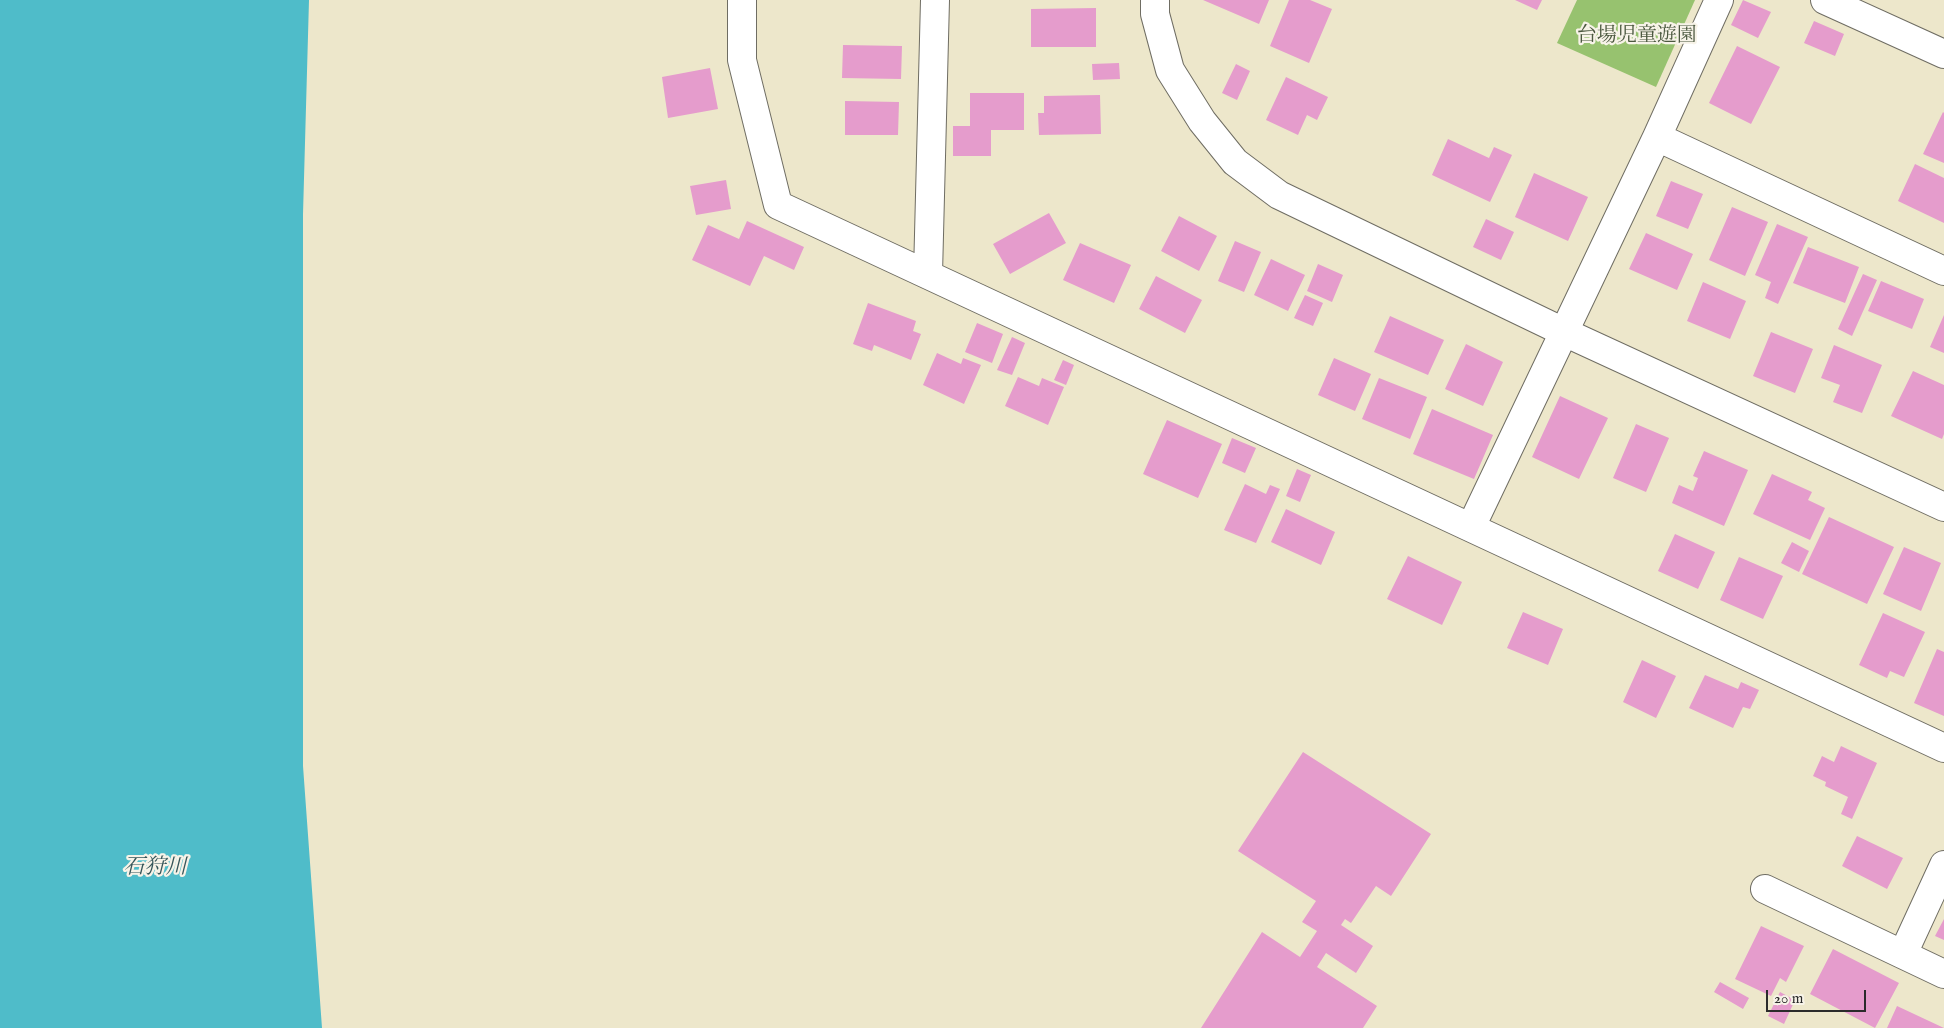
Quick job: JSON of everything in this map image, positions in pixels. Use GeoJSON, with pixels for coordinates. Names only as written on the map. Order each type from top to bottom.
{"type":"FeatureCollection","features":[{"type":"Feature","properties":{"kind":"street"},"geometry":{"type":"LineString","coordinates":[[742,0],[742,60],[778,205],[1944,748]]}},
{"type":"Feature","properties":{"kind":"street"},"geometry":{"type":"LineString","coordinates":[[928,274],[935,0]]}},
{"type":"Feature","properties":{"kind":"street"},"geometry":{"type":"LineString","coordinates":[[1155,0],[1155,14],[1170,70],[1202,122],[1235,162],[1279,195],[1564,332],[1944,507]]}},
{"type":"Feature","properties":{"kind":"street"},"geometry":{"type":"LineString","coordinates":[[1471,527],[1657,138],[1719,0]]}},
{"type":"Feature","properties":{"kind":"street"},"geometry":{"type":"LineString","coordinates":[[1826,0],[1944,54]]}},
{"type":"Feature","properties":{"kind":"street"},"geometry":{"type":"LineString","coordinates":[[1657,138],[1944,270]]}},
{"type":"Feature","properties":{"kind":"street"},"geometry":{"type":"LineString","coordinates":[[1903,954],[1944,865]]}},
{"type":"Feature","properties":{"kind":"street"},"geometry":{"type":"LineString","coordinates":[[1765,889],[1944,974]]}},
{"type":"Feature","properties":{"kind":"green space","name":"台場児童遊園"},"geometry":{"type":"Polygon","coordinates":[[[1577,0],[1695,0],[1656,87],[1557,43],[1577,0]]]}},
{"type":"Feature","properties":{"kind":"water","name":"石狩川"},"geometry":{"type":"Polygon","coordinates":[[[0,0],[309,0],[303,214],[303,766],[322,1028],[0,1028],[0,0]]]}},
{"type":"Feature","properties":{"kind":"building"},"geometry":{"type":"Polygon","coordinates":[[[1203,0],[1269,0],[1259,24],[1203,0]]]}},
{"type":"Feature","properties":{"kind":"building"},"geometry":{"type":"Polygon","coordinates":[[[1289,0],[1310,0],[1332,9],[1309,63],[1270,46],[1289,0]]]}},
{"type":"Feature","properties":{"kind":"building"},"geometry":{"type":"Polygon","coordinates":[[[1515,0],[1542,0],[1537,10],[1515,0]]]}},
{"type":"Feature","properties":{"kind":"building"},"geometry":{"type":"Polygon","coordinates":[[[1743,0],[1771,12],[1758,38],[1731,25],[1743,0]]]}},
{"type":"Feature","properties":{"kind":"building"},"geometry":{"type":"Polygon","coordinates":[[[1096,8],[1096,47],[1031,47],[1031,9],[1096,8]]]}},
{"type":"Feature","properties":{"kind":"building"},"geometry":{"type":"Polygon","coordinates":[[[1814,21],[1844,34],[1835,56],[1804,43],[1814,21]]]}},
{"type":"Feature","properties":{"kind":"building"},"geometry":{"type":"Polygon","coordinates":[[[843,45],[902,46],[901,79],[842,78],[843,45]]]}},
{"type":"Feature","properties":{"kind":"building"},"geometry":{"type":"Polygon","coordinates":[[[1737,46],[1780,67],[1751,124],[1709,103],[1737,46]]]}},
{"type":"Feature","properties":{"kind":"building"},"geometry":{"type":"Polygon","coordinates":[[[1119,63],[1120,79],[1093,80],[1092,64],[1119,63]]]}},
{"type":"Feature","properties":{"kind":"building"},"geometry":{"type":"Polygon","coordinates":[[[1236,64],[1250,71],[1237,100],[1222,93],[1236,64]]]}},
{"type":"Feature","properties":{"kind":"building"},"geometry":{"type":"Polygon","coordinates":[[[710,68],[718,109],[668,118],[662,77],[710,68]]]}},
{"type":"Feature","properties":{"kind":"building"},"geometry":{"type":"Polygon","coordinates":[[[1286,77],[1328,97],[1317,120],[1307,115],[1298,135],[1266,120],[1286,77]]]}},
{"type":"Feature","properties":{"kind":"building"},"geometry":{"type":"Polygon","coordinates":[[[970,93],[1024,93],[1024,130],[991,130],[991,156],[953,156],[953,126],[970,126],[970,93]]]}},
{"type":"Feature","properties":{"kind":"building"},"geometry":{"type":"Polygon","coordinates":[[[1100,95],[1101,134],[1039,135],[1038,113],[1044,113],[1044,96],[1100,95]]]}},
{"type":"Feature","properties":{"kind":"building"},"geometry":{"type":"Polygon","coordinates":[[[845,101],[899,102],[898,135],[845,135],[845,101]]]}},
{"type":"Feature","properties":{"kind":"building"},"geometry":{"type":"Polygon","coordinates":[[[1944,113],[1944,163],[1923,154],[1944,113]]]}},
{"type":"Feature","properties":{"kind":"building"},"geometry":{"type":"Polygon","coordinates":[[[1448,139],[1489,158],[1494,147],[1512,155],[1490,202],[1432,175],[1448,139]]]}},
{"type":"Feature","properties":{"kind":"building"},"geometry":{"type":"Polygon","coordinates":[[[1915,164],[1944,178],[1944,223],[1898,201],[1915,164]]]}},
{"type":"Feature","properties":{"kind":"building"},"geometry":{"type":"Polygon","coordinates":[[[1534,173],[1588,197],[1568,241],[1515,217],[1534,173]]]}},
{"type":"Feature","properties":{"kind":"building"},"geometry":{"type":"Polygon","coordinates":[[[726,180],[731,209],[696,215],[690,186],[726,180]]]}},
{"type":"Feature","properties":{"kind":"building"},"geometry":{"type":"Polygon","coordinates":[[[1671,181],[1703,194],[1688,229],[1656,216],[1671,181]]]}},
{"type":"Feature","properties":{"kind":"building"},"geometry":{"type":"Polygon","coordinates":[[[1732,207],[1768,222],[1745,276],[1709,260],[1732,207]]]}},
{"type":"Feature","properties":{"kind":"building"},"geometry":{"type":"Polygon","coordinates":[[[1049,213],[1066,243],[1010,274],[993,244],[1049,213]]]}},
{"type":"Feature","properties":{"kind":"building"},"geometry":{"type":"Polygon","coordinates":[[[1179,216],[1217,236],[1199,271],[1161,251],[1179,216]]]}},
{"type":"Feature","properties":{"kind":"building"},"geometry":{"type":"Polygon","coordinates":[[[1486,219],[1514,232],[1501,260],[1473,247],[1486,219]]]}},
{"type":"Feature","properties":{"kind":"building"},"geometry":{"type":"Polygon","coordinates":[[[747,221],[804,247],[794,270],[764,256],[750,286],[692,260],[708,225],[739,239],[747,221]]]}},
{"type":"Feature","properties":{"kind":"building"},"geometry":{"type":"Polygon","coordinates":[[[1777,224],[1808,237],[1778,304],[1765,298],[1771,282],[1755,275],[1777,224]]]}},
{"type":"Feature","properties":{"kind":"building"},"geometry":{"type":"Polygon","coordinates":[[[1646,233],[1693,254],[1677,290],[1629,269],[1646,233]]]}},
{"type":"Feature","properties":{"kind":"building"},"geometry":{"type":"Polygon","coordinates":[[[1235,241],[1261,252],[1244,292],[1218,281],[1235,241]]]}},
{"type":"Feature","properties":{"kind":"building"},"geometry":{"type":"Polygon","coordinates":[[[1080,243],[1131,265],[1114,303],[1063,280],[1080,243]]]}},
{"type":"Feature","properties":{"kind":"building"},"geometry":{"type":"Polygon","coordinates":[[[1808,247],[1859,267],[1845,303],[1793,283],[1808,247]]]}},
{"type":"Feature","properties":{"kind":"building"},"geometry":{"type":"Polygon","coordinates":[[[1271,259],[1305,275],[1288,311],[1254,295],[1271,259]]]}},
{"type":"Feature","properties":{"kind":"building"},"geometry":{"type":"Polygon","coordinates":[[[1318,264],[1343,275],[1332,302],[1307,291],[1318,264]]]}},
{"type":"Feature","properties":{"kind":"building"},"geometry":{"type":"Polygon","coordinates":[[[1863,274],[1877,280],[1852,336],[1838,329],[1863,274]]]}},
{"type":"Feature","properties":{"kind":"building"},"geometry":{"type":"Polygon","coordinates":[[[1156,276],[1202,300],[1185,333],[1139,309],[1156,276]]]}},
{"type":"Feature","properties":{"kind":"building"},"geometry":{"type":"Polygon","coordinates":[[[1881,281],[1924,299],[1912,329],[1868,311],[1881,281]]]}},
{"type":"Feature","properties":{"kind":"building"},"geometry":{"type":"Polygon","coordinates":[[[1703,282],[1746,301],[1730,339],[1687,321],[1703,282]]]}},
{"type":"Feature","properties":{"kind":"building"},"geometry":{"type":"Polygon","coordinates":[[[1305,295],[1323,303],[1313,326],[1294,318],[1305,295]]]}},
{"type":"Feature","properties":{"kind":"building"},"geometry":{"type":"Polygon","coordinates":[[[868,303],[916,321],[913,331],[921,334],[911,360],[874,345],[872,351],[853,344],[868,303]]]}},
{"type":"Feature","properties":{"kind":"building"},"geometry":{"type":"Polygon","coordinates":[[[1944,315],[1944,353],[1930,347],[1944,315]]]}},
{"type":"Feature","properties":{"kind":"building"},"geometry":{"type":"Polygon","coordinates":[[[1390,316],[1444,340],[1428,375],[1374,352],[1390,316]]]}},
{"type":"Feature","properties":{"kind":"building"},"geometry":{"type":"Polygon","coordinates":[[[977,323],[1003,334],[992,363],[965,352],[977,323]]]}},
{"type":"Feature","properties":{"kind":"building"},"geometry":{"type":"Polygon","coordinates":[[[1771,332],[1813,349],[1795,393],[1753,376],[1771,332]]]}},
{"type":"Feature","properties":{"kind":"building"},"geometry":{"type":"Polygon","coordinates":[[[1012,337],[1025,343],[1012,375],[997,370],[1012,337]]]}},
{"type":"Feature","properties":{"kind":"building"},"geometry":{"type":"Polygon","coordinates":[[[1466,344],[1503,362],[1483,406],[1445,389],[1466,344]]]}},
{"type":"Feature","properties":{"kind":"building"},"geometry":{"type":"Polygon","coordinates":[[[1834,345],[1882,365],[1862,413],[1833,402],[1840,385],[1821,378],[1834,345]]]}},
{"type":"Feature","properties":{"kind":"building"},"geometry":{"type":"Polygon","coordinates":[[[937,353],[961,364],[963,358],[981,365],[964,404],[923,385],[937,353]]]}},
{"type":"Feature","properties":{"kind":"building"},"geometry":{"type":"Polygon","coordinates":[[[1334,358],[1371,374],[1355,411],[1318,395],[1334,358]]]}},
{"type":"Feature","properties":{"kind":"building"},"geometry":{"type":"Polygon","coordinates":[[[1063,360],[1074,365],[1066,385],[1054,380],[1063,360]]]}},
{"type":"Feature","properties":{"kind":"building"},"geometry":{"type":"Polygon","coordinates":[[[1913,371],[1944,385],[1944,434],[1942,439],[1891,416],[1913,371]]]}},
{"type":"Feature","properties":{"kind":"building"},"geometry":{"type":"Polygon","coordinates":[[[1018,377],[1039,386],[1042,378],[1064,387],[1048,425],[1005,406],[1018,377]]]}},
{"type":"Feature","properties":{"kind":"building"},"geometry":{"type":"Polygon","coordinates":[[[1379,378],[1427,397],[1410,439],[1362,419],[1379,378]]]}},
{"type":"Feature","properties":{"kind":"building"},"geometry":{"type":"Polygon","coordinates":[[[1560,396],[1608,418],[1579,479],[1532,457],[1560,396]]]}},
{"type":"Feature","properties":{"kind":"building"},"geometry":{"type":"Polygon","coordinates":[[[1432,409],[1493,435],[1474,479],[1413,454],[1432,409]]]}},
{"type":"Feature","properties":{"kind":"building"},"geometry":{"type":"Polygon","coordinates":[[[1167,420],[1222,444],[1198,498],[1143,474],[1167,420]]]}},
{"type":"Feature","properties":{"kind":"building"},"geometry":{"type":"Polygon","coordinates":[[[1636,424],[1669,438],[1646,492],[1613,478],[1636,424]]]}},
{"type":"Feature","properties":{"kind":"building"},"geometry":{"type":"Polygon","coordinates":[[[1232,438],[1256,448],[1245,473],[1222,463],[1232,438]]]}},
{"type":"Feature","properties":{"kind":"building"},"geometry":{"type":"Polygon","coordinates":[[[1704,451],[1748,470],[1724,526],[1672,503],[1679,485],[1693,491],[1698,478],[1693,476],[1704,451]]]}},
{"type":"Feature","properties":{"kind":"building"},"geometry":{"type":"Polygon","coordinates":[[[1297,469],[1311,475],[1300,502],[1286,496],[1297,469]]]}},
{"type":"Feature","properties":{"kind":"building"},"geometry":{"type":"Polygon","coordinates":[[[1772,474],[1812,492],[1808,500],[1825,508],[1810,540],[1753,514],[1772,474]]]}},
{"type":"Feature","properties":{"kind":"building"},"geometry":{"type":"Polygon","coordinates":[[[1245,484],[1266,494],[1270,485],[1280,489],[1256,543],[1224,530],[1245,484]]]}},
{"type":"Feature","properties":{"kind":"building"},"geometry":{"type":"Polygon","coordinates":[[[1286,509],[1335,532],[1321,565],[1271,542],[1286,509]]]}},
{"type":"Feature","properties":{"kind":"building"},"geometry":{"type":"Polygon","coordinates":[[[1829,517],[1894,547],[1867,604],[1802,574],[1829,517]]]}},
{"type":"Feature","properties":{"kind":"building"},"geometry":{"type":"Polygon","coordinates":[[[1675,534],[1715,552],[1698,589],[1658,571],[1675,534]]]}},
{"type":"Feature","properties":{"kind":"building"},"geometry":{"type":"Polygon","coordinates":[[[1792,542],[1809,551],[1799,572],[1781,563],[1792,542]]]}},
{"type":"Feature","properties":{"kind":"building"},"geometry":{"type":"Polygon","coordinates":[[[1904,547],[1941,563],[1921,611],[1883,594],[1904,547]]]}},
{"type":"Feature","properties":{"kind":"building"},"geometry":{"type":"Polygon","coordinates":[[[1408,556],[1462,582],[1442,625],[1387,599],[1408,556]]]}},
{"type":"Feature","properties":{"kind":"building"},"geometry":{"type":"Polygon","coordinates":[[[1739,557],[1783,576],[1763,619],[1720,600],[1739,557]]]}},
{"type":"Feature","properties":{"kind":"building"},"geometry":{"type":"Polygon","coordinates":[[[1523,612],[1563,629],[1548,665],[1507,648],[1523,612]]]}},
{"type":"Feature","properties":{"kind":"building"},"geometry":{"type":"Polygon","coordinates":[[[1883,613],[1925,632],[1904,677],[1890,671],[1887,678],[1859,665],[1883,613]]]}},
{"type":"Feature","properties":{"kind":"building"},"geometry":{"type":"Polygon","coordinates":[[[1937,649],[1944,652],[1944,716],[1914,703],[1937,649]]]}},
{"type":"Feature","properties":{"kind":"building"},"geometry":{"type":"Polygon","coordinates":[[[1642,660],[1676,676],[1656,718],[1623,702],[1642,660]]]}},
{"type":"Feature","properties":{"kind":"building"},"geometry":{"type":"Polygon","coordinates":[[[1705,675],[1738,689],[1741,682],[1759,690],[1750,709],[1743,707],[1733,728],[1689,708],[1705,675]]]}},
{"type":"Feature","properties":{"kind":"building"},"geometry":{"type":"Polygon","coordinates":[[[1841,746],[1877,763],[1852,819],[1841,814],[1848,797],[1825,786],[1826,782],[1813,776],[1822,756],[1834,762],[1841,746]]]}},
{"type":"Feature","properties":{"kind":"building"},"geometry":{"type":"Polygon","coordinates":[[[1303,752],[1431,834],[1391,896],[1376,886],[1351,923],[1345,919],[1341,925],[1373,946],[1356,973],[1326,953],[1317,967],[1377,1006],[1363,1028],[1201,1028],[1262,932],[1300,957],[1317,931],[1302,922],[1316,901],[1238,851],[1303,752]]]}},
{"type":"Feature","properties":{"kind":"building"},"geometry":{"type":"Polygon","coordinates":[[[1857,836],[1903,858],[1887,889],[1842,866],[1857,836]]]}},
{"type":"Feature","properties":{"kind":"building"},"geometry":{"type":"Polygon","coordinates":[[[1944,919],[1944,940],[1935,936],[1944,919]]]}},
{"type":"Feature","properties":{"kind":"building"},"geometry":{"type":"Polygon","coordinates":[[[1761,926],[1804,946],[1786,982],[1780,978],[1771,996],[1735,979],[1761,926]]]}},
{"type":"Feature","properties":{"kind":"building"},"geometry":{"type":"Polygon","coordinates":[[[1833,949],[1899,983],[1875,1028],[1810,994],[1833,949]]]}},
{"type":"Feature","properties":{"kind":"building"},"geometry":{"type":"Polygon","coordinates":[[[1720,982],[1749,998],[1743,1009],[1714,992],[1720,982]]]}},
{"type":"Feature","properties":{"kind":"building"},"geometry":{"type":"Polygon","coordinates":[[[1780,992],[1795,1000],[1784,1024],[1768,1016],[1780,992]]]}},
{"type":"Feature","properties":{"kind":"building"},"geometry":{"type":"Polygon","coordinates":[[[1897,1006],[1944,1028],[1887,1028],[1897,1006]]]}}]}
